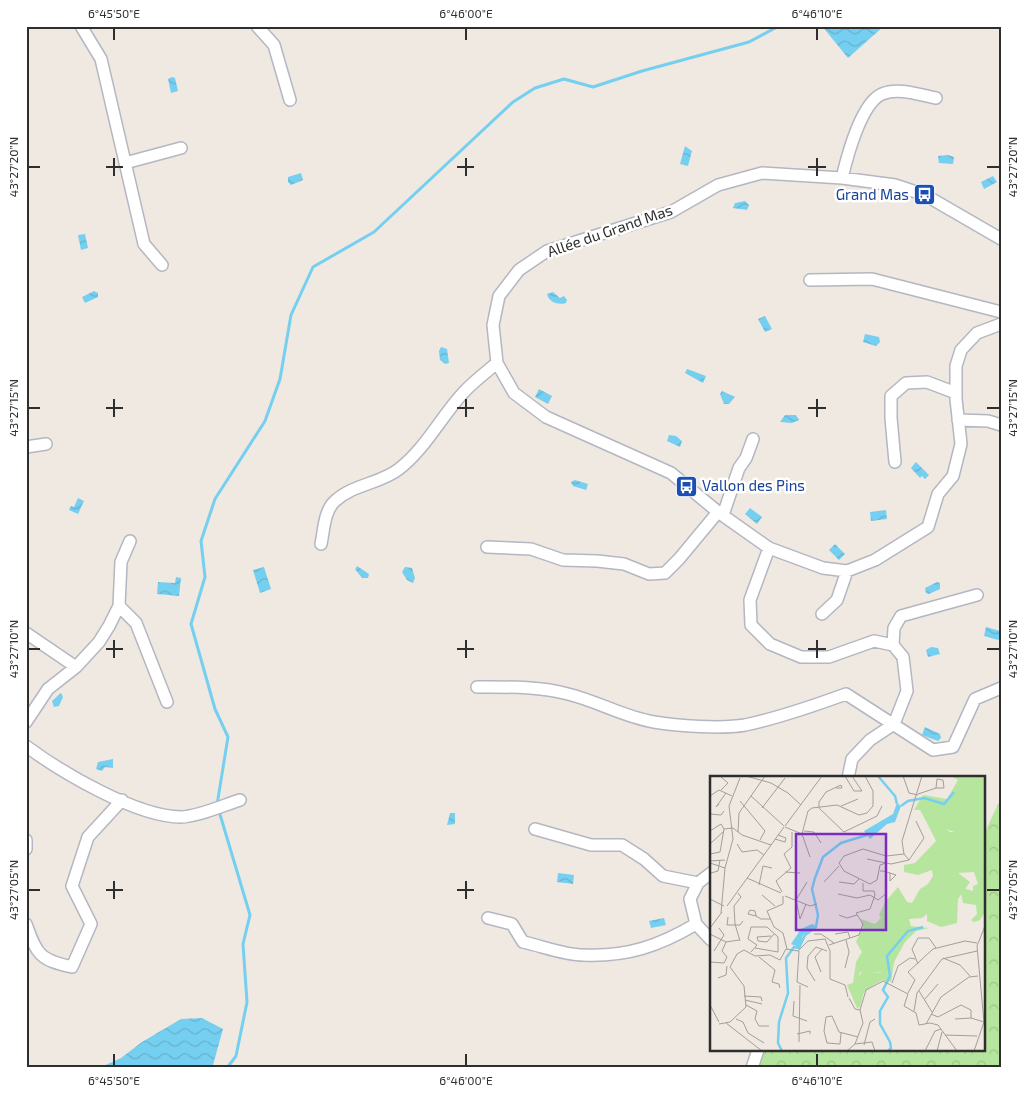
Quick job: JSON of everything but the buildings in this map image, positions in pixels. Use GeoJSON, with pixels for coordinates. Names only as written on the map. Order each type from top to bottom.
{"type":"FeatureCollection","features":[{"type":"Feature","properties":{"kind":"street"},"geometry":{"type":"LineString","coordinates":[[81,26],[101,59],[144,244],[162,265]]}},
{"type":"Feature","properties":{"kind":"street"},"geometry":{"type":"LineString","coordinates":[[257,26],[274,44],[290,100]]}},
{"type":"Feature","properties":{"kind":"street"},"geometry":{"type":"LineString","coordinates":[[842,178],[849,152],[868,107],[881,94],[899,92],[936,98]]}},
{"type":"Feature","properties":{"kind":"street"},"geometry":{"type":"LineString","coordinates":[[125,162],[181,148]]}},
{"type":"Feature","properties":{"kind":"street","name":"Allée du Grand Mas"},"geometry":{"type":"LineString","coordinates":[[847,571],[823,568],[769,548],[720,514],[671,473],[546,417],[514,393],[497,363],[493,325],[499,296],[519,270],[547,251],[671,212],[718,185],[762,173],[842,178],[895,185],[925,195],[1001,239]]}},
{"type":"Feature","properties":{"kind":"street"},"geometry":{"type":"LineString","coordinates":[[810,280],[872,279],[1001,312]]}},
{"type":"Feature","properties":{"kind":"street"},"geometry":{"type":"LineString","coordinates":[[822,614],[837,600],[847,571],[876,560],[928,527],[938,494],[954,476],[961,444],[956,393],[956,366],[961,350],[977,333],[1001,324]]}},
{"type":"Feature","properties":{"kind":"street"},"geometry":{"type":"LineString","coordinates":[[321,544],[327,513],[333,502],[347,492],[383,478],[399,469],[420,448],[463,393],[497,363]]}},
{"type":"Feature","properties":{"kind":"street"},"geometry":{"type":"LineString","coordinates":[[895,462],[890,418],[891,396],[906,383],[926,382],[956,393]]}},
{"type":"Feature","properties":{"kind":"street"},"geometry":{"type":"LineString","coordinates":[[958,420],[988,421],[1001,425]]}},
{"type":"Feature","properties":{"kind":"street"},"geometry":{"type":"LineString","coordinates":[[487,547],[531,549],[563,560],[624,564],[650,574],[665,573],[720,514],[753,439]]}},
{"type":"Feature","properties":{"kind":"street"},"geometry":{"type":"LineString","coordinates":[[26,447],[46,444]]}},
{"type":"Feature","properties":{"kind":"street"},"geometry":{"type":"LineString","coordinates":[[26,722],[48,689],[76,667],[99,642],[119,606],[121,562],[130,541]]}},
{"type":"Feature","properties":{"kind":"street"},"geometry":{"type":"LineString","coordinates":[[769,548],[750,600],[752,625],[770,644],[801,657],[829,657],[874,641],[892,646],[902,657],[907,691],[894,724],[870,740],[852,760],[848,776]]}},
{"type":"Feature","properties":{"kind":"street"},"geometry":{"type":"LineString","coordinates":[[892,646],[894,628],[901,616],[977,595]]}},
{"type":"Feature","properties":{"kind":"street"},"geometry":{"type":"LineString","coordinates":[[119,606],[136,623],[167,702]]}},
{"type":"Feature","properties":{"kind":"street"},"geometry":{"type":"LineString","coordinates":[[26,632],[76,667]]}},
{"type":"Feature","properties":{"kind":"street"},"geometry":{"type":"LineString","coordinates":[[477,687],[510,687],[567,694],[607,709],[654,722],[696,726],[743,725],[804,710],[846,694],[932,750],[953,747],[975,698],[1001,688]]}},
{"type":"Feature","properties":{"kind":"street"},"geometry":{"type":"LineString","coordinates":[[26,746],[54,767],[122,800],[165,815],[183,817],[240,800]]}},
{"type":"Feature","properties":{"kind":"street"},"geometry":{"type":"LineString","coordinates":[[26,924],[35,950],[51,962],[72,967],[91,924],[72,886],[88,837],[122,800]]}},
{"type":"Feature","properties":{"kind":"street"},"geometry":{"type":"LineString","coordinates":[[535,828],[591,845],[622,845],[644,858],[663,876],[698,883]]}},
{"type":"Feature","properties":{"kind":"street"},"geometry":{"type":"LineString","coordinates":[[26,840],[26,849]]}},
{"type":"Feature","properties":{"kind":"street"},"geometry":{"type":"LineString","coordinates":[[710,874],[698,883],[690,900],[696,924],[710,939]]}},
{"type":"Feature","properties":{"kind":"street"},"geometry":{"type":"LineString","coordinates":[[488,918],[512,924],[523,942],[582,956],[630,954],[669,940],[696,924]]}},
{"type":"Feature","properties":{"kind":"street"},"geometry":{"type":"LineString","coordinates":[[752,1068],[757,1052]]}},
{"type":"Feature","properties":{"kind":"green space"},"geometry":{"type":"Polygon","coordinates":[[[1001,798],[1001,1068],[759,1068],[764,1052],[984,1052],[984,834],[1001,798]]]}},
{"type":"Feature","properties":{"kind":"water"},"geometry":{"type":"Polygon","coordinates":[[[822,26],[884,26],[848,58],[822,26]]]}},
{"type":"Feature","properties":{"kind":"water"},"geometry":{"type":"Polygon","coordinates":[[[175,78],[178,91],[171,93],[168,79],[175,78]]]}},
{"type":"Feature","properties":{"kind":"water"},"geometry":{"type":"Polygon","coordinates":[[[685,146],[692,151],[688,166],[680,164],[685,146]]]}},
{"type":"Feature","properties":{"kind":"water"},"geometry":{"type":"Polygon","coordinates":[[[948,155],[954,157],[953,164],[939,163],[938,156],[948,155]]]}},
{"type":"Feature","properties":{"kind":"water"},"geometry":{"type":"Polygon","coordinates":[[[301,173],[303,180],[291,185],[288,182],[288,177],[301,173]]]}},
{"type":"Feature","properties":{"kind":"water"},"geometry":{"type":"Polygon","coordinates":[[[993,176],[997,182],[984,189],[981,182],[993,176]]]}},
{"type":"Feature","properties":{"kind":"water"},"geometry":{"type":"Polygon","coordinates":[[[745,201],[749,205],[747,210],[733,208],[735,203],[745,201]]]}},
{"type":"Feature","properties":{"kind":"water"},"geometry":{"type":"Polygon","coordinates":[[[85,234],[88,248],[81,250],[78,235],[85,234]]]}},
{"type":"Feature","properties":{"kind":"water"},"geometry":{"type":"Polygon","coordinates":[[[94,291],[98,293],[98,297],[85,303],[82,297],[94,291]]]}},
{"type":"Feature","properties":{"kind":"water"},"geometry":{"type":"Polygon","coordinates":[[[553,292],[560,298],[564,296],[567,300],[566,303],[560,304],[552,301],[547,294],[553,292]]]}},
{"type":"Feature","properties":{"kind":"water"},"geometry":{"type":"Polygon","coordinates":[[[765,316],[772,329],[765,332],[758,319],[765,316]]]}},
{"type":"Feature","properties":{"kind":"water"},"geometry":{"type":"Polygon","coordinates":[[[865,334],[879,337],[880,342],[876,346],[863,342],[865,334]]]}},
{"type":"Feature","properties":{"kind":"water"},"geometry":{"type":"Polygon","coordinates":[[[441,347],[447,349],[449,363],[445,364],[440,360],[439,351],[441,347]]]}},
{"type":"Feature","properties":{"kind":"water"},"geometry":{"type":"Polygon","coordinates":[[[687,369],[706,376],[703,383],[685,373],[687,369]]]}},
{"type":"Feature","properties":{"kind":"water"},"geometry":{"type":"Polygon","coordinates":[[[539,389],[552,396],[548,404],[535,397],[539,389]]]}},
{"type":"Feature","properties":{"kind":"water"},"geometry":{"type":"Polygon","coordinates":[[[722,391],[735,397],[729,404],[724,404],[720,394],[722,391]]]}},
{"type":"Feature","properties":{"kind":"water"},"geometry":{"type":"Polygon","coordinates":[[[785,415],[796,415],[799,420],[792,423],[780,422],[785,415]]]}},
{"type":"Feature","properties":{"kind":"water"},"geometry":{"type":"Polygon","coordinates":[[[669,435],[676,436],[682,441],[680,447],[667,441],[669,435]]]}},
{"type":"Feature","properties":{"kind":"water"},"geometry":{"type":"Polygon","coordinates":[[[916,462],[929,475],[925,479],[922,476],[920,478],[911,468],[916,462]]]}},
{"type":"Feature","properties":{"kind":"water"},"geometry":{"type":"Polygon","coordinates":[[[575,480],[588,484],[586,490],[573,486],[571,482],[575,480]]]}},
{"type":"Feature","properties":{"kind":"water"},"geometry":{"type":"Polygon","coordinates":[[[78,498],[84,501],[78,514],[69,510],[71,506],[74,507],[78,498]]]}},
{"type":"Feature","properties":{"kind":"water"},"geometry":{"type":"Polygon","coordinates":[[[750,508],[762,517],[757,524],[745,514],[750,508]]]}},
{"type":"Feature","properties":{"kind":"water"},"geometry":{"type":"Polygon","coordinates":[[[886,510],[887,519],[871,521],[870,512],[886,510]]]}},
{"type":"Feature","properties":{"kind":"water"},"geometry":{"type":"Polygon","coordinates":[[[835,544],[845,554],[839,560],[829,550],[835,544]]]}},
{"type":"Feature","properties":{"kind":"water"},"geometry":{"type":"Polygon","coordinates":[[[357,566],[369,574],[368,578],[362,578],[355,569],[357,566]]]}},
{"type":"Feature","properties":{"kind":"water"},"geometry":{"type":"Polygon","coordinates":[[[264,567],[271,589],[260,593],[253,570],[264,567]]]}},
{"type":"Feature","properties":{"kind":"water"},"geometry":{"type":"Polygon","coordinates":[[[405,567],[412,568],[415,578],[413,583],[407,580],[402,572],[405,567]]]}},
{"type":"Feature","properties":{"kind":"water"},"geometry":{"type":"Polygon","coordinates":[[[176,577],[181,578],[179,596],[157,594],[158,582],[175,583],[176,577]]]}},
{"type":"Feature","properties":{"kind":"water"},"geometry":{"type":"Polygon","coordinates":[[[937,582],[940,583],[940,589],[929,594],[926,593],[925,588],[937,582]]]}},
{"type":"Feature","properties":{"kind":"water"},"geometry":{"type":"Polygon","coordinates":[[[986,627],[1000,631],[1001,637],[998,640],[984,636],[986,627]]]}},
{"type":"Feature","properties":{"kind":"water"},"geometry":{"type":"Polygon","coordinates":[[[931,647],[938,648],[940,654],[928,657],[926,650],[931,647]]]}},
{"type":"Feature","properties":{"kind":"water"},"geometry":{"type":"Polygon","coordinates":[[[61,693],[63,697],[59,706],[54,707],[52,701],[61,693]]]}},
{"type":"Feature","properties":{"kind":"water"},"geometry":{"type":"Polygon","coordinates":[[[925,727],[940,734],[941,738],[938,741],[922,735],[925,727]]]}},
{"type":"Feature","properties":{"kind":"water"},"geometry":{"type":"Polygon","coordinates":[[[113,759],[113,768],[105,767],[102,771],[96,769],[98,762],[113,759]]]}},
{"type":"Feature","properties":{"kind":"water"},"geometry":{"type":"Polygon","coordinates":[[[450,813],[455,813],[455,824],[447,825],[450,813]]]}},
{"type":"Feature","properties":{"kind":"water"},"geometry":{"type":"Polygon","coordinates":[[[558,873],[574,875],[573,884],[557,882],[558,873]]]}},
{"type":"Feature","properties":{"kind":"water"},"geometry":{"type":"Polygon","coordinates":[[[664,918],[666,925],[651,928],[649,921],[664,918]]]}},
{"type":"Feature","properties":{"kind":"water"},"geometry":{"type":"Polygon","coordinates":[[[202,1018],[223,1029],[213,1065],[208,1068],[99,1068],[121,1058],[142,1042],[181,1019],[202,1018]]]}},
{"type":"Feature","properties":{"kind":"waterway"},"geometry":{"type":"LineString","coordinates":[[217,805],[228,737],[215,709],[191,624],[205,577],[201,541],[215,499],[265,421],[280,379],[291,315],[313,267],[374,232],[513,102],[535,88],[564,79],[593,87],[642,71],[749,42],[779,26]]}},
{"type":"Feature","properties":{"kind":"waterway"},"geometry":{"type":"LineString","coordinates":[[219,811],[250,915],[243,944],[247,1002],[236,1056],[227,1068]]}},
{"type":"Feature","properties":{"kind":"place","name":"Grand Mas"},"geometry":{"type":"Point","coordinates":[925,195]}},
{"type":"Feature","properties":{"kind":"place","name":"Vallon des Pins"},"geometry":{"type":"Point","coordinates":[686,486]}}]}
